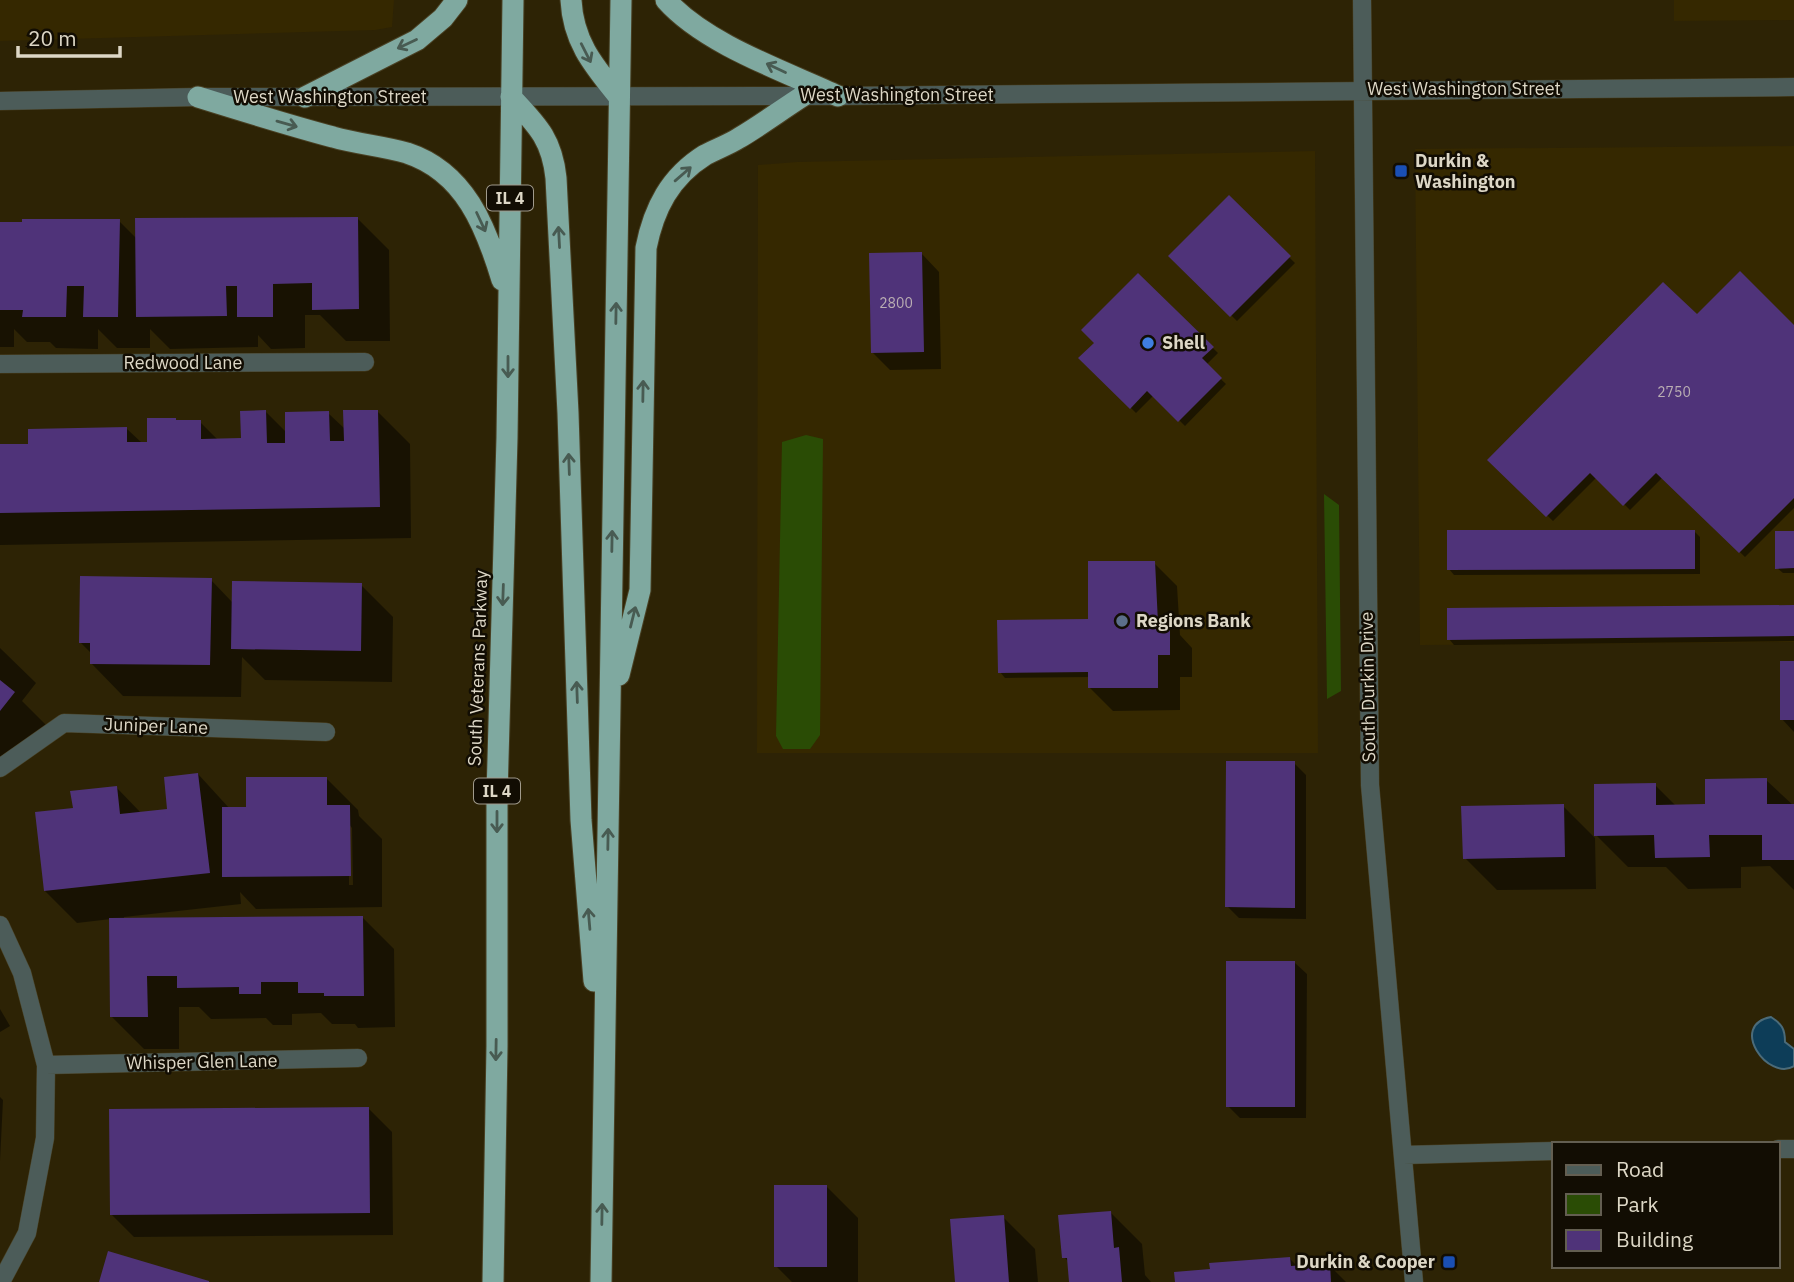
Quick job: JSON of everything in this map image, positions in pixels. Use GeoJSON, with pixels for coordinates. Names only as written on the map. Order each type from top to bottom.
{"type":"FeatureCollection","features":[{"type":"Feature","properties":{"kind":"highway"},"geometry":{"type":"LineString","coordinates":[[305,97],[417,40],[443,18],[457,0]]}},
{"type":"Feature","properties":{"kind":"highway","name":"IL 4"},"geometry":{"type":"LineString","coordinates":[[511,97],[513,0]]}},
{"type":"Feature","properties":{"kind":"highway"},"geometry":{"type":"LineString","coordinates":[[571,0],[574,27],[589,60],[620,97]]}},
{"type":"Feature","properties":{"kind":"highway"},"geometry":{"type":"LineString","coordinates":[[601,1282],[621,0]]}},
{"type":"Feature","properties":{"kind":"highway"},"geometry":{"type":"LineString","coordinates":[[666,0],[693,25],[735,48],[838,96]]}},
{"type":"Feature","properties":{"kind":"highway"},"geometry":{"type":"LineString","coordinates":[[610,707],[640,590],[646,248],[651,223],[661,201],[678,177],[705,156],[738,139],[803,96]]}},
{"type":"Feature","properties":{"kind":"highway"},"geometry":{"type":"LineString","coordinates":[[198,97],[335,138],[407,153],[429,163],[456,184],[475,208],[490,241],[508,299]]}},
{"type":"Feature","properties":{"kind":"highway"},"geometry":{"type":"LineString","coordinates":[[511,97],[543,132],[555,163],[568,427],[581,820],[604,1109]]}},
{"type":"Feature","properties":{"kind":"highway","name":"South Veterans Parkway"},"geometry":{"type":"LineString","coordinates":[[493,1282],[497,795],[508,438],[511,97]]}},
{"type":"Feature","properties":{"kind":"street","name":"South Durkin Drive"},"geometry":{"type":"LineString","coordinates":[[1362,0],[1370,785],[1413,1282]]}},
{"type":"Feature","properties":{"kind":"street","name":"West Washington Street"},"geometry":{"type":"LineString","coordinates":[[0,101],[198,97],[838,96],[1794,87]]}},
{"type":"Feature","properties":{"kind":"street","name":"Redwood Lane"},"geometry":{"type":"LineString","coordinates":[[0,364],[365,362]]}},
{"type":"Feature","properties":{"kind":"street","name":"Juniper Lane"},"geometry":{"type":"LineString","coordinates":[[0,768],[64,723],[326,732]]}},
{"type":"Feature","properties":{"kind":"street"},"geometry":{"type":"LineString","coordinates":[[0,925],[22,973],[46,1065],[45,1138],[27,1233],[1,1282]]}},
{"type":"Feature","properties":{"kind":"street","name":"Whisper Glen Lane"},"geometry":{"type":"LineString","coordinates":[[46,1065],[358,1058]]}},
{"type":"Feature","properties":{"kind":"street"},"geometry":{"type":"LineString","coordinates":[[1403,1155],[1552,1151]]}},
{"type":"Feature","properties":{"kind":"shaded area"},"geometry":{"type":"Polygon","coordinates":[[[0,0],[394,0],[392,27],[375,30],[0,41],[0,0]]]}},
{"type":"Feature","properties":{"kind":"shaded area"},"geometry":{"type":"Polygon","coordinates":[[[1674,0],[1794,0],[1794,20],[1674,21],[1674,0]]]}},
{"type":"Feature","properties":{"kind":"shaded area"},"geometry":{"type":"Polygon","coordinates":[[[1794,146],[1794,642],[1420,645],[1415,149],[1794,146]]]}},
{"type":"Feature","properties":{"kind":"shaded area"},"geometry":{"type":"Polygon","coordinates":[[[1315,151],[1318,753],[757,753],[758,165],[1315,151]]]}},
{"type":"Feature","properties":{"kind":"green space"},"geometry":{"type":"Polygon","coordinates":[[[806,435],[823,439],[820,735],[810,749],[783,749],[776,736],[782,442],[806,435]]]}},
{"type":"Feature","properties":{"kind":"green space"},"geometry":{"type":"Polygon","coordinates":[[[1324,494],[1339,505],[1341,691],[1327,699],[1324,494]]]}},
{"type":"Feature","properties":{"kind":"water"},"geometry":{"type":"Polygon","coordinates":[[[1771,1017],[1782,1027],[1785,1042],[1794,1049],[1794,1066],[1784,1069],[1773,1066],[1764,1060],[1757,1050],[1753,1030],[1759,1022],[1771,1017]]]}},
{"type":"Feature","properties":{"kind":"building"},"geometry":{"type":"Polygon","coordinates":[[[1229,195],[1291,256],[1230,317],[1168,256],[1229,195]]]}},
{"type":"Feature","properties":{"kind":"building"},"geometry":{"type":"Polygon","coordinates":[[[358,217],[359,309],[312,310],[312,283],[273,284],[273,317],[237,317],[237,286],[226,286],[227,316],[136,317],[135,218],[358,217]]]}},
{"type":"Feature","properties":{"kind":"building"},"geometry":{"type":"Polygon","coordinates":[[[22,219],[120,219],[118,317],[83,317],[84,286],[67,286],[66,317],[22,317],[23,310],[0,310],[0,222],[22,222],[22,219]]]}},
{"type":"Feature","properties":{"kind":"building"},"geometry":{"type":"Polygon","coordinates":[[[922,252],[924,352],[871,353],[869,253],[922,252]]]}},
{"type":"Feature","properties":{"kind":"building"},"geometry":{"type":"Polygon","coordinates":[[[1740,271],[1794,325],[1794,498],[1739,553],[1656,473],[1623,506],[1590,473],[1546,517],[1487,460],[1663,282],[1697,314],[1740,271]]]}},
{"type":"Feature","properties":{"kind":"building"},"geometry":{"type":"Polygon","coordinates":[[[1138,273],[1214,347],[1202,358],[1222,378],[1178,422],[1147,391],[1130,409],[1078,358],[1094,343],[1081,330],[1138,273]]]}},
{"type":"Feature","properties":{"kind":"building"},"geometry":{"type":"Polygon","coordinates":[[[266,410],[267,443],[285,443],[285,412],[329,411],[330,441],[344,441],[343,410],[378,410],[380,507],[0,513],[0,444],[28,444],[28,429],[127,427],[127,442],[147,442],[147,418],[176,418],[201,420],[201,439],[241,438],[240,411],[266,410]]]}},
{"type":"Feature","properties":{"kind":"building"},"geometry":{"type":"Polygon","coordinates":[[[1447,530],[1695,530],[1695,569],[1447,570],[1447,530]]]}},
{"type":"Feature","properties":{"kind":"building"},"geometry":{"type":"Polygon","coordinates":[[[1775,531],[1794,531],[1794,568],[1775,569],[1775,531]]]}},
{"type":"Feature","properties":{"kind":"building"},"geometry":{"type":"Polygon","coordinates":[[[1088,561],[1155,561],[1158,623],[1170,623],[1170,655],[1158,655],[1158,688],[1088,688],[1088,672],[998,673],[997,620],[1088,619],[1088,561]]]}},
{"type":"Feature","properties":{"kind":"building"},"geometry":{"type":"Polygon","coordinates":[[[80,576],[212,578],[210,665],[90,664],[90,643],[79,643],[80,576]]]}},
{"type":"Feature","properties":{"kind":"building"},"geometry":{"type":"Polygon","coordinates":[[[232,581],[362,583],[361,651],[231,649],[232,581]]]}},
{"type":"Feature","properties":{"kind":"building"},"geometry":{"type":"Polygon","coordinates":[[[1794,605],[1794,636],[1447,640],[1447,608],[1794,605]]]}},
{"type":"Feature","properties":{"kind":"building"},"geometry":{"type":"Polygon","coordinates":[[[1780,661],[1794,661],[1794,720],[1780,720],[1780,661]]]}},
{"type":"Feature","properties":{"kind":"building"},"geometry":{"type":"Polygon","coordinates":[[[0,680],[15,692],[0,711],[0,680]]]}},
{"type":"Feature","properties":{"kind":"building"},"geometry":{"type":"Polygon","coordinates":[[[1226,761],[1295,761],[1295,908],[1225,907],[1226,761]]]}},
{"type":"Feature","properties":{"kind":"building"},"geometry":{"type":"Polygon","coordinates":[[[198,773],[210,873],[44,891],[35,812],[73,808],[70,791],[117,786],[120,814],[167,809],[164,777],[198,773]]]}},
{"type":"Feature","properties":{"kind":"building"},"geometry":{"type":"Polygon","coordinates":[[[246,777],[327,777],[327,805],[350,805],[351,876],[222,877],[222,807],[246,807],[246,777]]]}},
{"type":"Feature","properties":{"kind":"building"},"geometry":{"type":"Polygon","coordinates":[[[1767,778],[1767,804],[1794,804],[1794,860],[1762,860],[1762,835],[1709,835],[1710,857],[1655,858],[1654,835],[1594,836],[1594,784],[1656,783],[1656,805],[1705,804],[1705,779],[1767,778]]]}},
{"type":"Feature","properties":{"kind":"building"},"geometry":{"type":"Polygon","coordinates":[[[1564,804],[1565,857],[1463,859],[1461,806],[1564,804]]]}},
{"type":"Feature","properties":{"kind":"building"},"geometry":{"type":"Polygon","coordinates":[[[363,916],[364,996],[298,993],[298,982],[261,982],[261,994],[239,994],[239,987],[177,988],[177,976],[147,976],[148,1017],[110,1017],[109,918],[363,916]]]}},
{"type":"Feature","properties":{"kind":"building"},"geometry":{"type":"Polygon","coordinates":[[[1226,961],[1295,961],[1295,1107],[1226,1107],[1226,961]]]}},
{"type":"Feature","properties":{"kind":"building"},"geometry":{"type":"Polygon","coordinates":[[[369,1107],[370,1213],[110,1215],[109,1109],[369,1107]]]}},
{"type":"Feature","properties":{"kind":"building"},"geometry":{"type":"Polygon","coordinates":[[[774,1185],[827,1185],[827,1267],[774,1267],[774,1185]]]}},
{"type":"Feature","properties":{"kind":"building"},"geometry":{"type":"Polygon","coordinates":[[[1111,1211],[1114,1248],[1119,1247],[1122,1282],[1069,1282],[1067,1258],[1062,1258],[1058,1215],[1111,1211]]]}},
{"type":"Feature","properties":{"kind":"building"},"geometry":{"type":"Polygon","coordinates":[[[1004,1215],[1009,1282],[955,1282],[950,1219],[1004,1215]]]}},
{"type":"Feature","properties":{"kind":"building"},"geometry":{"type":"Polygon","coordinates":[[[108,1251],[209,1281],[209,1282],[99,1282],[108,1251]]]}},
{"type":"Feature","properties":{"kind":"building"},"geometry":{"type":"Polygon","coordinates":[[[1290,1257],[1291,1266],[1330,1263],[1331,1282],[1175,1282],[1174,1272],[1210,1269],[1209,1263],[1290,1257]]]}},
{"type":"Feature","properties":{"kind":"place","name":"Durkin & Washington"},"geometry":{"type":"Point","coordinates":[1401,171]}},
{"type":"Feature","properties":{"kind":"place","name":"Shell"},"geometry":{"type":"Point","coordinates":[1148,343]}},
{"type":"Feature","properties":{"kind":"place","name":"Regions Bank"},"geometry":{"type":"Point","coordinates":[1122,621]}},
{"type":"Feature","properties":{"kind":"place","name":"Durkin & Cooper"},"geometry":{"type":"Point","coordinates":[1449,1262]}}]}
